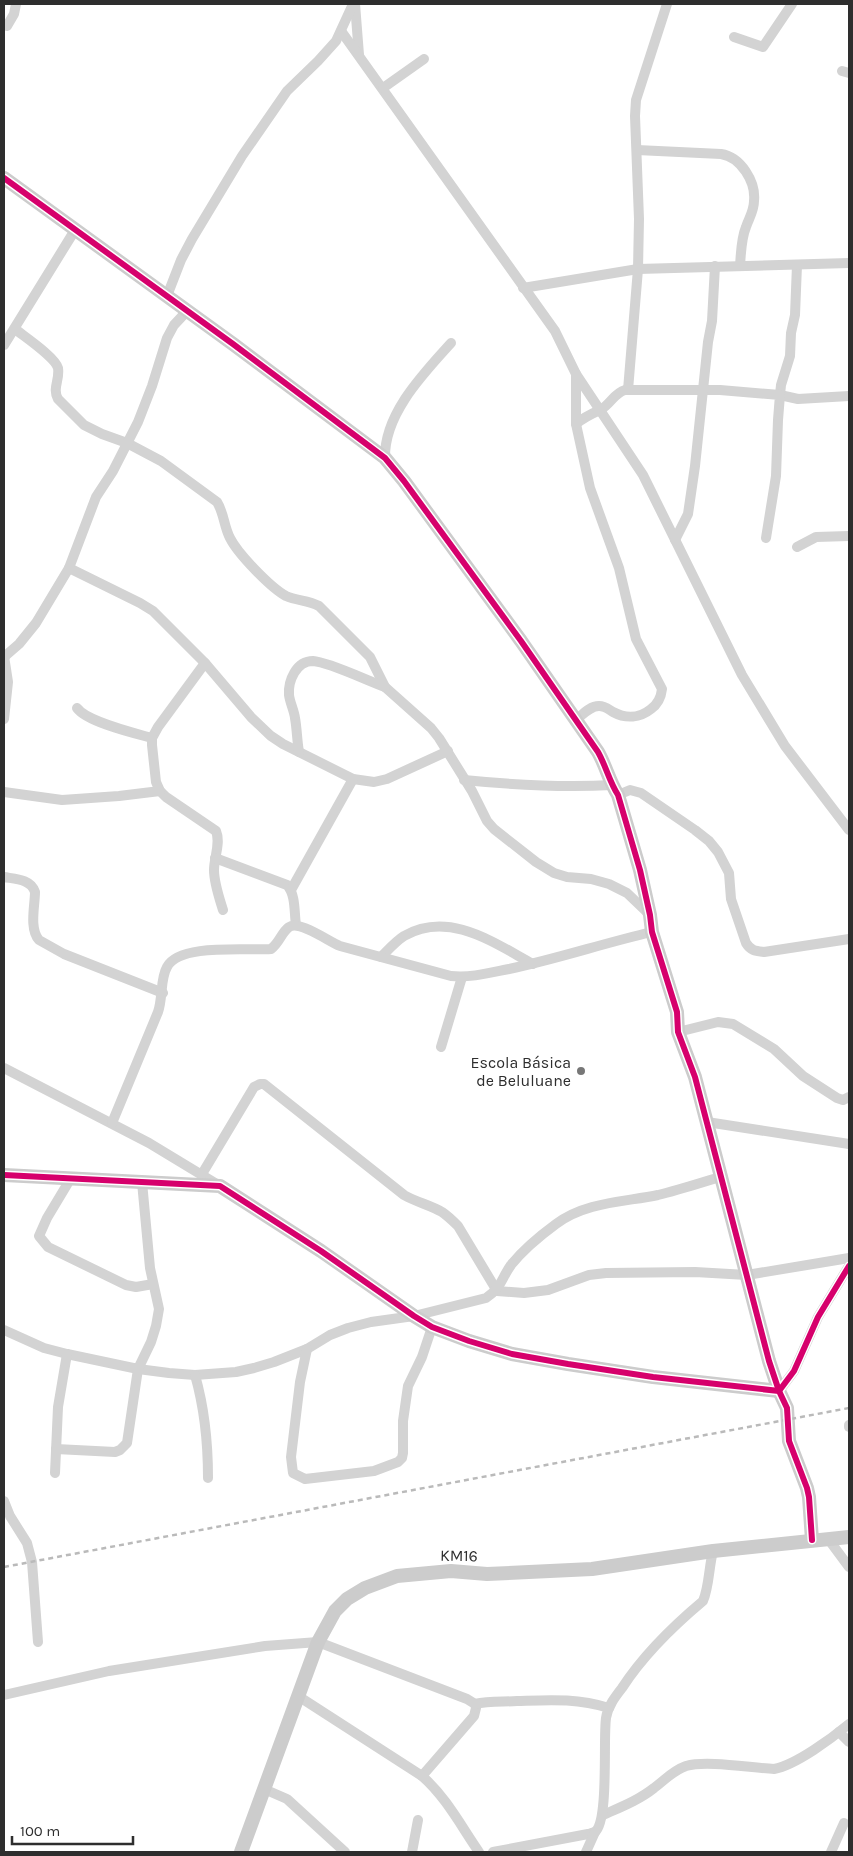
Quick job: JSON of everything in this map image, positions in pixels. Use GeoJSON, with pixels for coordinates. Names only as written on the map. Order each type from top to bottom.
{"type":"FeatureCollection","features":[{"type":"Feature","properties":{"kind":"street"},"geometry":{"type":"LineString","coordinates":[[6,26],[14,14],[16,4]]}},
{"type":"Feature","properties":{"kind":"street"},"geometry":{"type":"LineString","coordinates":[[167,296],[181,260],[192,239],[242,156],[287,91],[336,41],[354,4]]}},
{"type":"Feature","properties":{"kind":"street"},"geometry":{"type":"LineString","coordinates":[[354,4],[360,57]]}},
{"type":"Feature","properties":{"kind":"street"},"geometry":{"type":"LineString","coordinates":[[628,390],[638,269],[636,100],[666,4]]}},
{"type":"Feature","properties":{"kind":"street"},"geometry":{"type":"LineString","coordinates":[[734,37],[764,47],[792,4]]}},
{"type":"Feature","properties":{"kind":"street"},"geometry":{"type":"LineString","coordinates":[[341,31],[555,331],[576,374],[643,475],[742,675],[785,746],[849,830]]}},
{"type":"Feature","properties":{"kind":"street"},"geometry":{"type":"LineString","coordinates":[[383,88],[424,59]]}},
{"type":"Feature","properties":{"kind":"street"},"geometry":{"type":"LineString","coordinates":[[637,150],[721,154],[733,158],[742,166],[754,194],[752,215],[742,242],[740,266]]}},
{"type":"Feature","properties":{"kind":"street"},"geometry":{"type":"LineString","coordinates":[[4,178],[188,310],[385,458],[516,633],[605,764],[640,870],[652,932],[677,1012],[678,1032],[695,1077],[720,1177],[779,1391],[787,1408],[789,1441],[809,1498],[812,1540]]}},
{"type":"Feature","properties":{"kind":"street"},"geometry":{"type":"LineString","coordinates":[[4,345],[75,230]]}},
{"type":"Feature","properties":{"kind":"street"},"geometry":{"type":"LineString","coordinates":[[523,288],[638,269],[849,263]]}},
{"type":"Feature","properties":{"kind":"street"},"geometry":{"type":"LineString","coordinates":[[766,538],[776,476],[781,385],[790,356],[795,315],[797,265]]}},
{"type":"Feature","properties":{"kind":"street"},"geometry":{"type":"LineString","coordinates":[[675,540],[688,514],[712,321],[715,266]]}},
{"type":"Feature","properties":{"kind":"street"},"geometry":{"type":"LineString","coordinates":[[4,719],[8,682],[4,657],[19,644],[36,623],[69,568],[96,497],[113,472],[138,422],[167,338],[174,325],[188,310]]}},
{"type":"Feature","properties":{"kind":"street"},"geometry":{"type":"LineString","coordinates":[[15,329],[55,362],[58,373],[54,390],[70,411],[84,425],[127,443],[160,461],[217,502],[221,508],[230,538],[237,550],[265,579],[284,595],[312,602],[319,606],[370,657],[385,687]]}},
{"type":"Feature","properties":{"kind":"street"},"geometry":{"type":"LineString","coordinates":[[385,458],[387,436],[404,402],[411,390],[451,343]]}},
{"type":"Feature","properties":{"kind":"street"},"geometry":{"type":"LineString","coordinates":[[576,374],[576,424],[590,488],[619,568],[636,639],[662,689],[661,697],[655,706],[643,715],[626,716],[604,706],[596,706],[576,720]]}},
{"type":"Feature","properties":{"kind":"street"},"geometry":{"type":"LineString","coordinates":[[576,424],[590,414],[600,410],[617,394],[628,390],[737,390],[798,399],[849,396]]}},
{"type":"Feature","properties":{"kind":"street"},"geometry":{"type":"LineString","coordinates":[[797,547],[816,537],[849,536]]}},
{"type":"Feature","properties":{"kind":"street"},"geometry":{"type":"LineString","coordinates":[[69,568],[147,607],[165,622],[205,663],[251,717],[271,736],[353,779],[374,782],[388,779],[448,752]]}},
{"type":"Feature","properties":{"kind":"street"},"geometry":{"type":"LineString","coordinates":[[299,752],[295,716],[289,696],[291,679],[300,665],[312,661],[328,665],[385,687],[431,728],[448,752],[476,798],[487,821],[494,829],[536,862],[554,873],[609,884],[627,893],[650,915]]}},
{"type":"Feature","properties":{"kind":"street"},"geometry":{"type":"LineString","coordinates":[[205,663],[158,726],[152,738],[156,782],[160,791],[216,830],[219,838],[214,858],[214,877],[223,910]]}},
{"type":"Feature","properties":{"kind":"street"},"geometry":{"type":"LineString","coordinates":[[77,708],[80,712],[101,722],[152,738]]}},
{"type":"Feature","properties":{"kind":"street"},"geometry":{"type":"LineString","coordinates":[[291,890],[353,779]]}},
{"type":"Feature","properties":{"kind":"street"},"geometry":{"type":"LineString","coordinates":[[464,780],[536,786],[630,790],[641,793],[702,836],[718,852],[729,873],[731,899],[746,943],[754,951],[764,952],[849,939]]}},
{"type":"Feature","properties":{"kind":"street"},"geometry":{"type":"LineString","coordinates":[[4,792],[62,800],[160,791]]}},
{"type":"Feature","properties":{"kind":"street"},"geometry":{"type":"LineString","coordinates":[[214,858],[287,885],[291,890],[296,925]]}},
{"type":"Feature","properties":{"kind":"street"},"geometry":{"type":"LineString","coordinates":[[4,877],[28,882],[33,886],[35,892],[34,930],[40,940],[64,954],[163,993]]}},
{"type":"Feature","properties":{"kind":"street"},"geometry":{"type":"LineString","coordinates":[[112,1123],[158,1012],[163,993],[163,976],[167,966],[172,960],[188,953],[271,949],[278,943],[290,926],[296,925],[303,926],[340,946],[451,976],[462,977],[533,964],[652,932]]}},
{"type":"Feature","properties":{"kind":"street"},"geometry":{"type":"LineString","coordinates":[[381,957],[403,937],[420,929],[454,927],[476,933],[533,964]]}},
{"type":"Feature","properties":{"kind":"street"},"geometry":{"type":"LineString","coordinates":[[440,1047],[462,977]]}},
{"type":"Feature","properties":{"kind":"street"},"geometry":{"type":"LineString","coordinates":[[678,1032],[718,1022],[733,1024],[774,1049],[803,1076],[837,1098],[843,1100],[849,1097]]}},
{"type":"Feature","properties":{"kind":"street"},"geometry":{"type":"LineString","coordinates":[[4,1068],[112,1123],[202,1174],[321,1251],[432,1327],[512,1354],[653,1377],[779,1391]]}},
{"type":"Feature","properties":{"kind":"street"},"geometry":{"type":"LineString","coordinates":[[202,1174],[254,1087],[264,1084],[404,1195],[415,1202],[436,1209],[450,1218],[458,1226],[497,1291]]}},
{"type":"Feature","properties":{"kind":"street"},"geometry":{"type":"LineString","coordinates":[[707,1122],[849,1144]]}},
{"type":"Feature","properties":{"kind":"street"},"geometry":{"type":"LineString","coordinates":[[4,1175],[220,1186]]}},
{"type":"Feature","properties":{"kind":"street"},"geometry":{"type":"LineString","coordinates":[[4,1330],[44,1348],[138,1368],[195,1375],[236,1372],[274,1362],[307,1349],[330,1335],[348,1328],[371,1322],[414,1316],[486,1298],[497,1291],[511,1265],[531,1246],[557,1223],[578,1211],[660,1194],[720,1177]]}},
{"type":"Feature","properties":{"kind":"street"},"geometry":{"type":"LineString","coordinates":[[71,1178],[38,1236],[48,1247],[126,1285],[136,1287],[153,1284]]}},
{"type":"Feature","properties":{"kind":"street"},"geometry":{"type":"LineString","coordinates":[[56,1449],[115,1452],[127,1443],[138,1368],[151,1342],[159,1309],[150,1268],[142,1182]]}},
{"type":"Feature","properties":{"kind":"street"},"geometry":{"type":"LineString","coordinates":[[497,1291],[524,1293],[548,1290],[589,1275],[606,1273],[695,1272],[747,1274],[849,1258]]}},
{"type":"Feature","properties":{"kind":"street"},"geometry":{"type":"LineString","coordinates":[[779,1391],[794,1372],[818,1317],[849,1266]]}},
{"type":"Feature","properties":{"kind":"street"},"geometry":{"type":"LineString","coordinates":[[307,1349],[298,1392],[291,1457],[293,1473],[305,1480],[374,1471],[388,1467],[402,1458],[404,1442],[403,1421],[408,1386],[422,1357],[432,1327]]}},
{"type":"Feature","properties":{"kind":"street"},"geometry":{"type":"LineString","coordinates":[[55,1473],[58,1408],[66,1354]]}},
{"type":"Feature","properties":{"kind":"street"},"geometry":{"type":"LineString","coordinates":[[195,1375],[203,1403],[208,1435],[208,1478]]}},
{"type":"Feature","properties":{"kind":"street"},"geometry":{"type":"LineString","coordinates":[[4,1501],[30,1552],[38,1642]]}},
{"type":"Feature","properties":{"kind":"street","name":"KM16"},"geometry":{"type":"LineString","coordinates":[[241,1852],[318,1642],[335,1611],[347,1599],[365,1588],[397,1576],[451,1571],[487,1574],[592,1569],[713,1551],[849,1537]]}},
{"type":"Feature","properties":{"kind":"street"},"geometry":{"type":"LineString","coordinates":[[829,1540],[849,1566]]}},
{"type":"Feature","properties":{"kind":"street"},"geometry":{"type":"LineString","coordinates":[[586,1852],[603,1815],[608,1708],[654,1645],[703,1601],[707,1593],[708,1569],[713,1551]]}},
{"type":"Feature","properties":{"kind":"street"},"geometry":{"type":"LineString","coordinates":[[4,1695],[109,1671],[265,1646],[318,1642],[467,1699],[475,1704],[560,1699],[594,1703],[608,1708]]}},
{"type":"Feature","properties":{"kind":"street"},"geometry":{"type":"LineString","coordinates":[[298,1696],[422,1776],[433,1786],[478,1852]]}},
{"type":"Feature","properties":{"kind":"street"},"geometry":{"type":"LineString","coordinates":[[422,1776],[474,1716],[475,1704]]}},
{"type":"Feature","properties":{"kind":"street"},"geometry":{"type":"LineString","coordinates":[[603,1815],[633,1802],[655,1788],[668,1775],[686,1766],[704,1764],[783,1768],[849,1724]]}},
{"type":"Feature","properties":{"kind":"street"},"geometry":{"type":"LineString","coordinates":[[839,1732],[849,1742]]}},
{"type":"Feature","properties":{"kind":"street"},"geometry":{"type":"LineString","coordinates":[[264,1788],[287,1799],[345,1852]]}},
{"type":"Feature","properties":{"kind":"street"},"geometry":{"type":"LineString","coordinates":[[412,1852],[418,1820]]}},
{"type":"Feature","properties":{"kind":"street"},"geometry":{"type":"LineString","coordinates":[[831,1852],[844,1823]]}},
{"type":"Feature","properties":{"kind":"street"},"geometry":{"type":"LineString","coordinates":[[493,1852],[595,1832]]}},
{"type":"Feature","properties":{"kind":"railway"},"geometry":{"type":"LineString","coordinates":[[4,1567],[849,1408]]}},
{"type":"Feature","properties":{"kind":"cycle path"},"geometry":{"type":"LineString","coordinates":[[4,178],[233,344],[385,458],[404,481],[521,641],[598,752],[618,795],[640,870],[652,932],[677,1012],[678,1032],[695,1077],[769,1361],[787,1408],[789,1441],[809,1497],[812,1540]]}},
{"type":"Feature","properties":{"kind":"cycle path"},"geometry":{"type":"LineString","coordinates":[[4,1175],[220,1186],[321,1251],[414,1316],[432,1327],[469,1341],[512,1354],[568,1364],[653,1377],[779,1391],[794,1371],[818,1317],[849,1266]]}},
{"type":"Feature","properties":{"kind":"place","name":"Escola Básica de Beluluane"},"geometry":{"type":"Point","coordinates":[581,1071]}}]}
